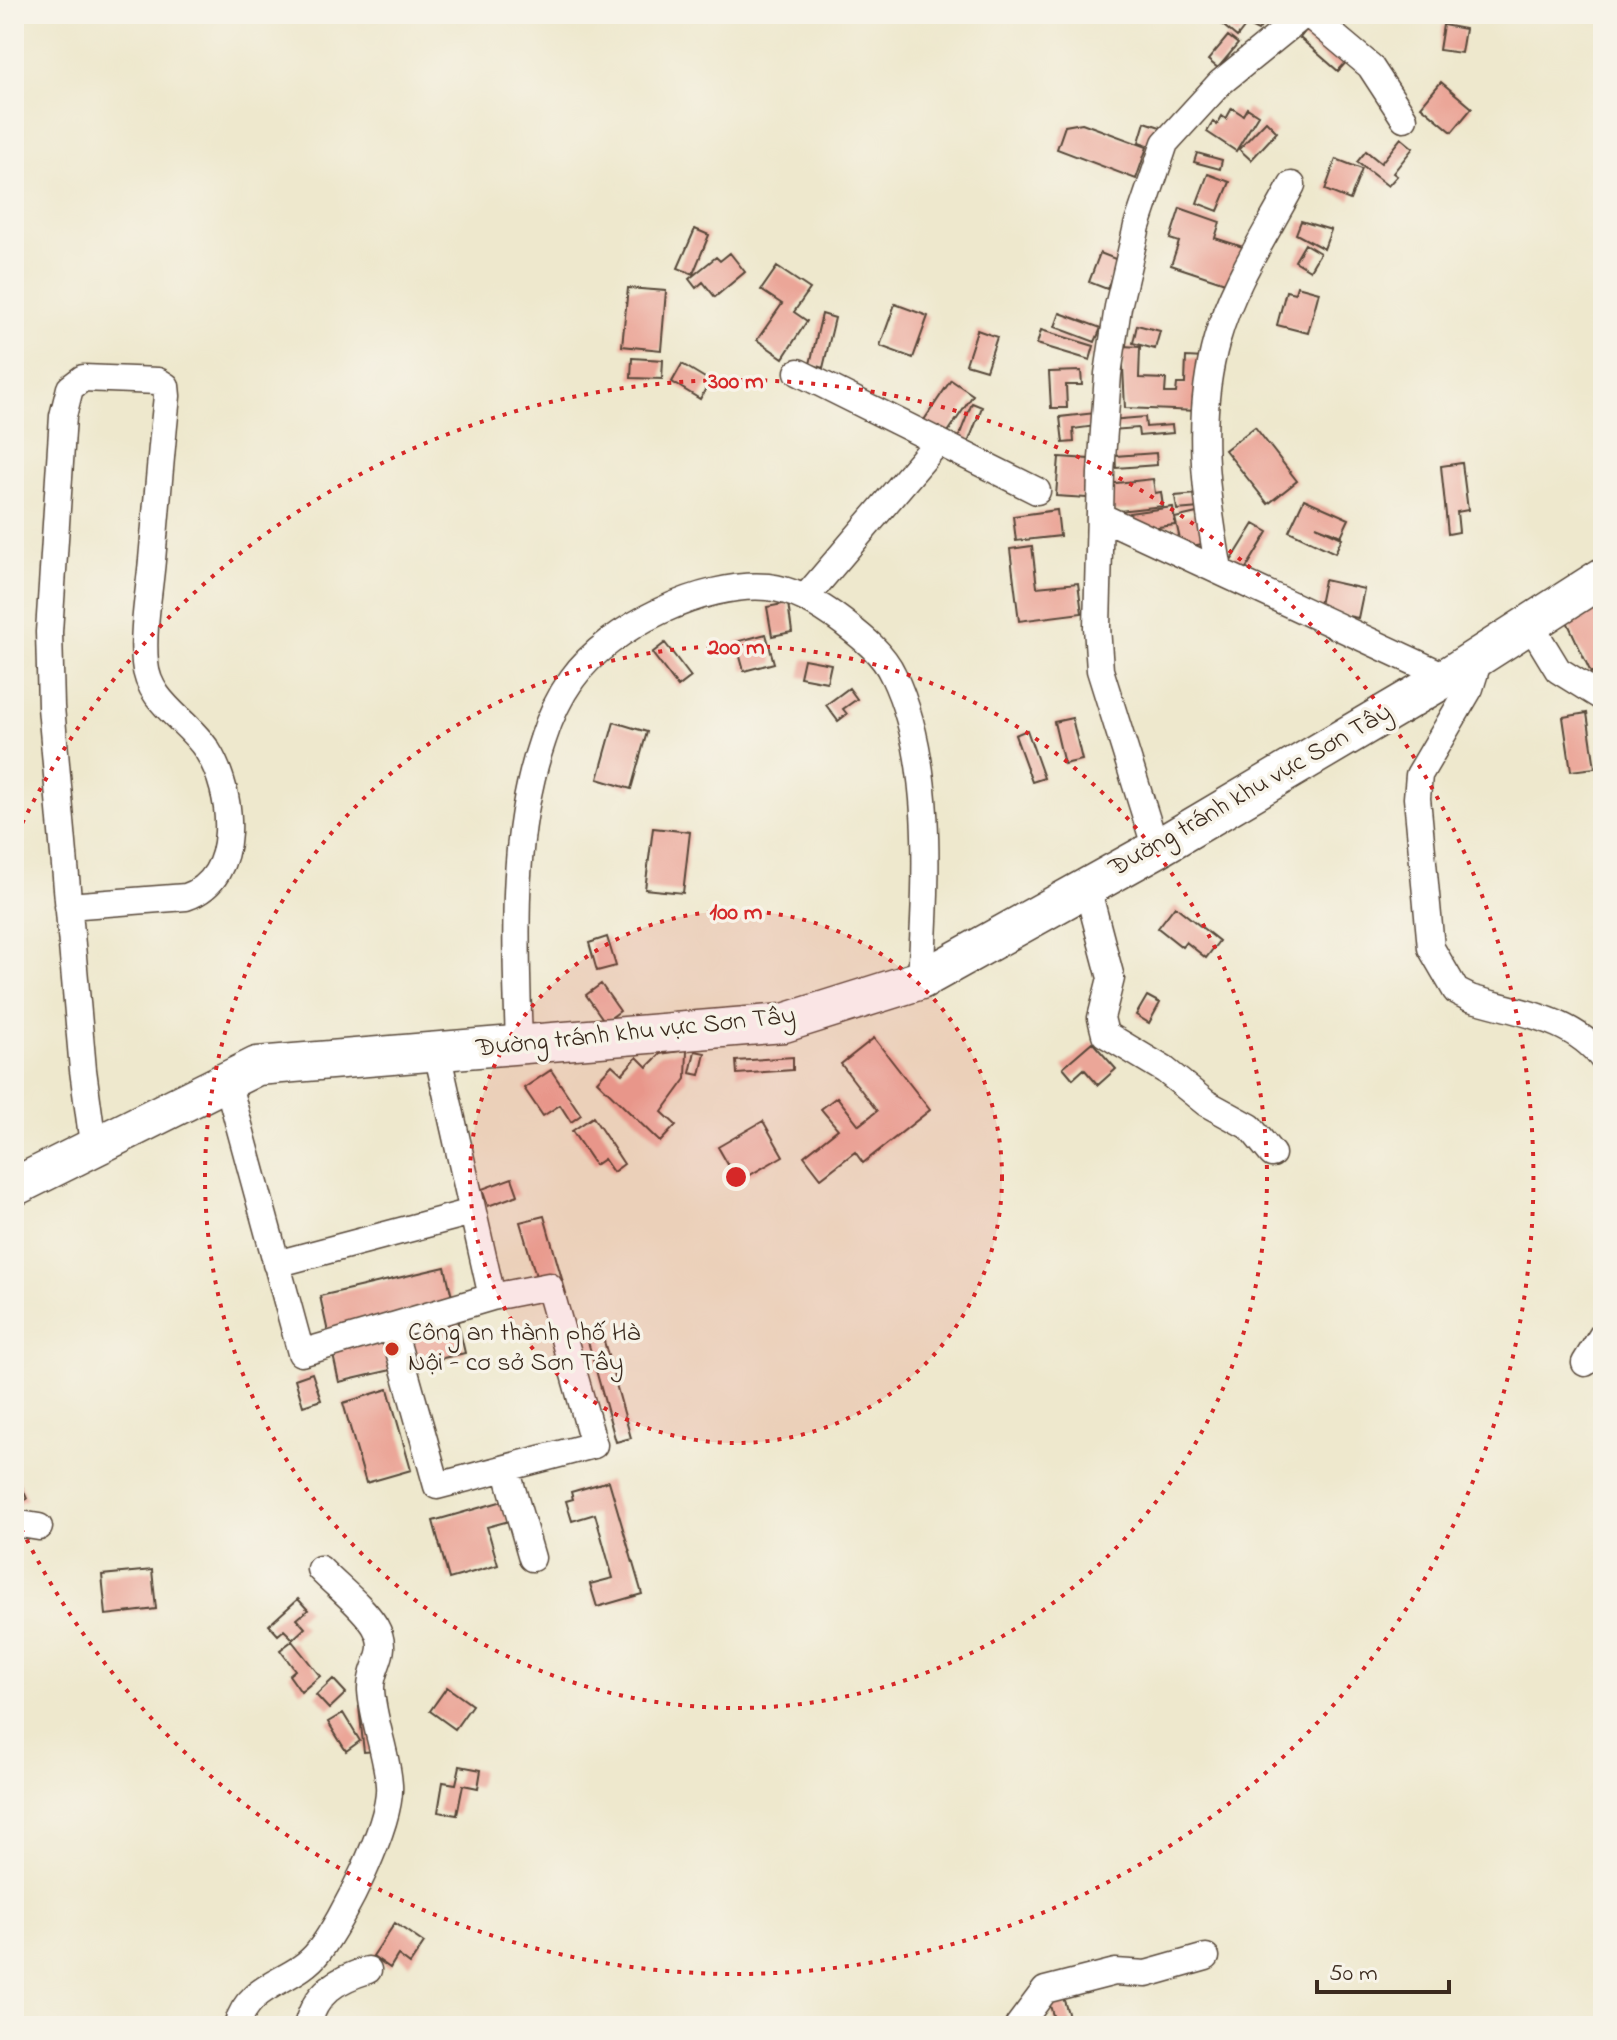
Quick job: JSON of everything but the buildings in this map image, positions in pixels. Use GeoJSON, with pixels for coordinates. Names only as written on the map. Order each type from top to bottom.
{"type":"FeatureCollection","features":[{"type":"Feature","properties":{"kind":"highway","name":"Đường tránh khu vực Sơn Tây"},"geometry":{"type":"LineString","coordinates":[[14,1187],[93,1144],[257,1066],[784,1023],[921,980],[1156,849],[1447,677],[1603,577]]}},
{"type":"Feature","properties":{"kind":"street"},"geometry":{"type":"LineString","coordinates":[[1156,849],[1100,670],[1097,627],[1108,374],[1118,307],[1137,226],[1165,143],[1220,83],[1306,14],[1370,66],[1404,118]]}},
{"type":"Feature","properties":{"kind":"street"},"geometry":{"type":"LineString","coordinates":[[1219,570],[1205,495],[1203,418],[1217,339],[1248,266],[1292,185]]}},
{"type":"Feature","properties":{"kind":"street"},"geometry":{"type":"LineString","coordinates":[[798,372],[1037,491]]}},
{"type":"Feature","properties":{"kind":"street"},"geometry":{"type":"LineString","coordinates":[[68,906],[186,897],[204,891],[217,877],[227,845],[225,801],[214,763],[206,747],[167,709],[147,679],[145,630],[167,396],[166,386],[158,381],[83,378],[70,388],[63,416],[49,632],[51,720],[68,906],[93,1144]]}},
{"type":"Feature","properties":{"kind":"street"},"geometry":{"type":"LineString","coordinates":[[805,598],[937,443]]}},
{"type":"Feature","properties":{"kind":"street"},"geometry":{"type":"LineString","coordinates":[[1100,516],[1447,677]]}},
{"type":"Feature","properties":{"kind":"street"},"geometry":{"type":"LineString","coordinates":[[519,1045],[515,934],[518,872],[542,740],[573,678],[636,625],[682,601],[743,588],[769,587],[805,598],[867,640],[892,672],[905,706],[921,791],[925,905],[921,980]]}},
{"type":"Feature","properties":{"kind":"street"},"geometry":{"type":"LineString","coordinates":[[1530,624],[1558,670],[1603,698]]}},
{"type":"Feature","properties":{"kind":"street"},"geometry":{"type":"LineString","coordinates":[[1480,656],[1470,688],[1419,775],[1417,798],[1431,948],[1456,991],[1563,1026],[1580,1034],[1603,1059]]}},
{"type":"Feature","properties":{"kind":"street"},"geometry":{"type":"LineString","coordinates":[[1087,887],[1111,978],[1101,1018],[1105,1034],[1165,1070],[1206,1103],[1250,1127],[1272,1154]]}},
{"type":"Feature","properties":{"kind":"street"},"geometry":{"type":"LineString","coordinates":[[437,1052],[492,1297]]}},
{"type":"Feature","properties":{"kind":"street"},"geometry":{"type":"LineString","coordinates":[[227,1081],[301,1353],[392,1326],[492,1297],[549,1286],[594,1445],[437,1486],[392,1326]]}},
{"type":"Feature","properties":{"kind":"street"},"geometry":{"type":"LineString","coordinates":[[276,1264],[472,1212]]}},
{"type":"Feature","properties":{"kind":"street"},"geometry":{"type":"LineString","coordinates":[[1585,1363],[1603,1334]]}},
{"type":"Feature","properties":{"kind":"street"},"geometry":{"type":"LineString","coordinates":[[506,1468],[532,1558]]}},
{"type":"Feature","properties":{"kind":"street"},"geometry":{"type":"LineString","coordinates":[[237,2026],[243,2009],[252,1997],[290,1975],[318,1953],[361,1875],[389,1800],[371,1691],[382,1656],[379,1636],[367,1616],[320,1569]]}},
{"type":"Feature","properties":{"kind":"street"},"geometry":{"type":"LineString","coordinates":[[1018,2026],[1045,1990],[1115,1972],[1146,1974],[1206,1957]]}},
{"type":"Feature","properties":{"kind":"street"},"geometry":{"type":"LineString","coordinates":[[307,2026],[321,1994],[339,1979],[368,1970]]}},
{"type":"Feature","properties":{"kind":"place","name":"Công an thành phố Hà Nội - cơ sở Sơn Tây"},"geometry":{"type":"Point","coordinates":[392,1349]}}]}
